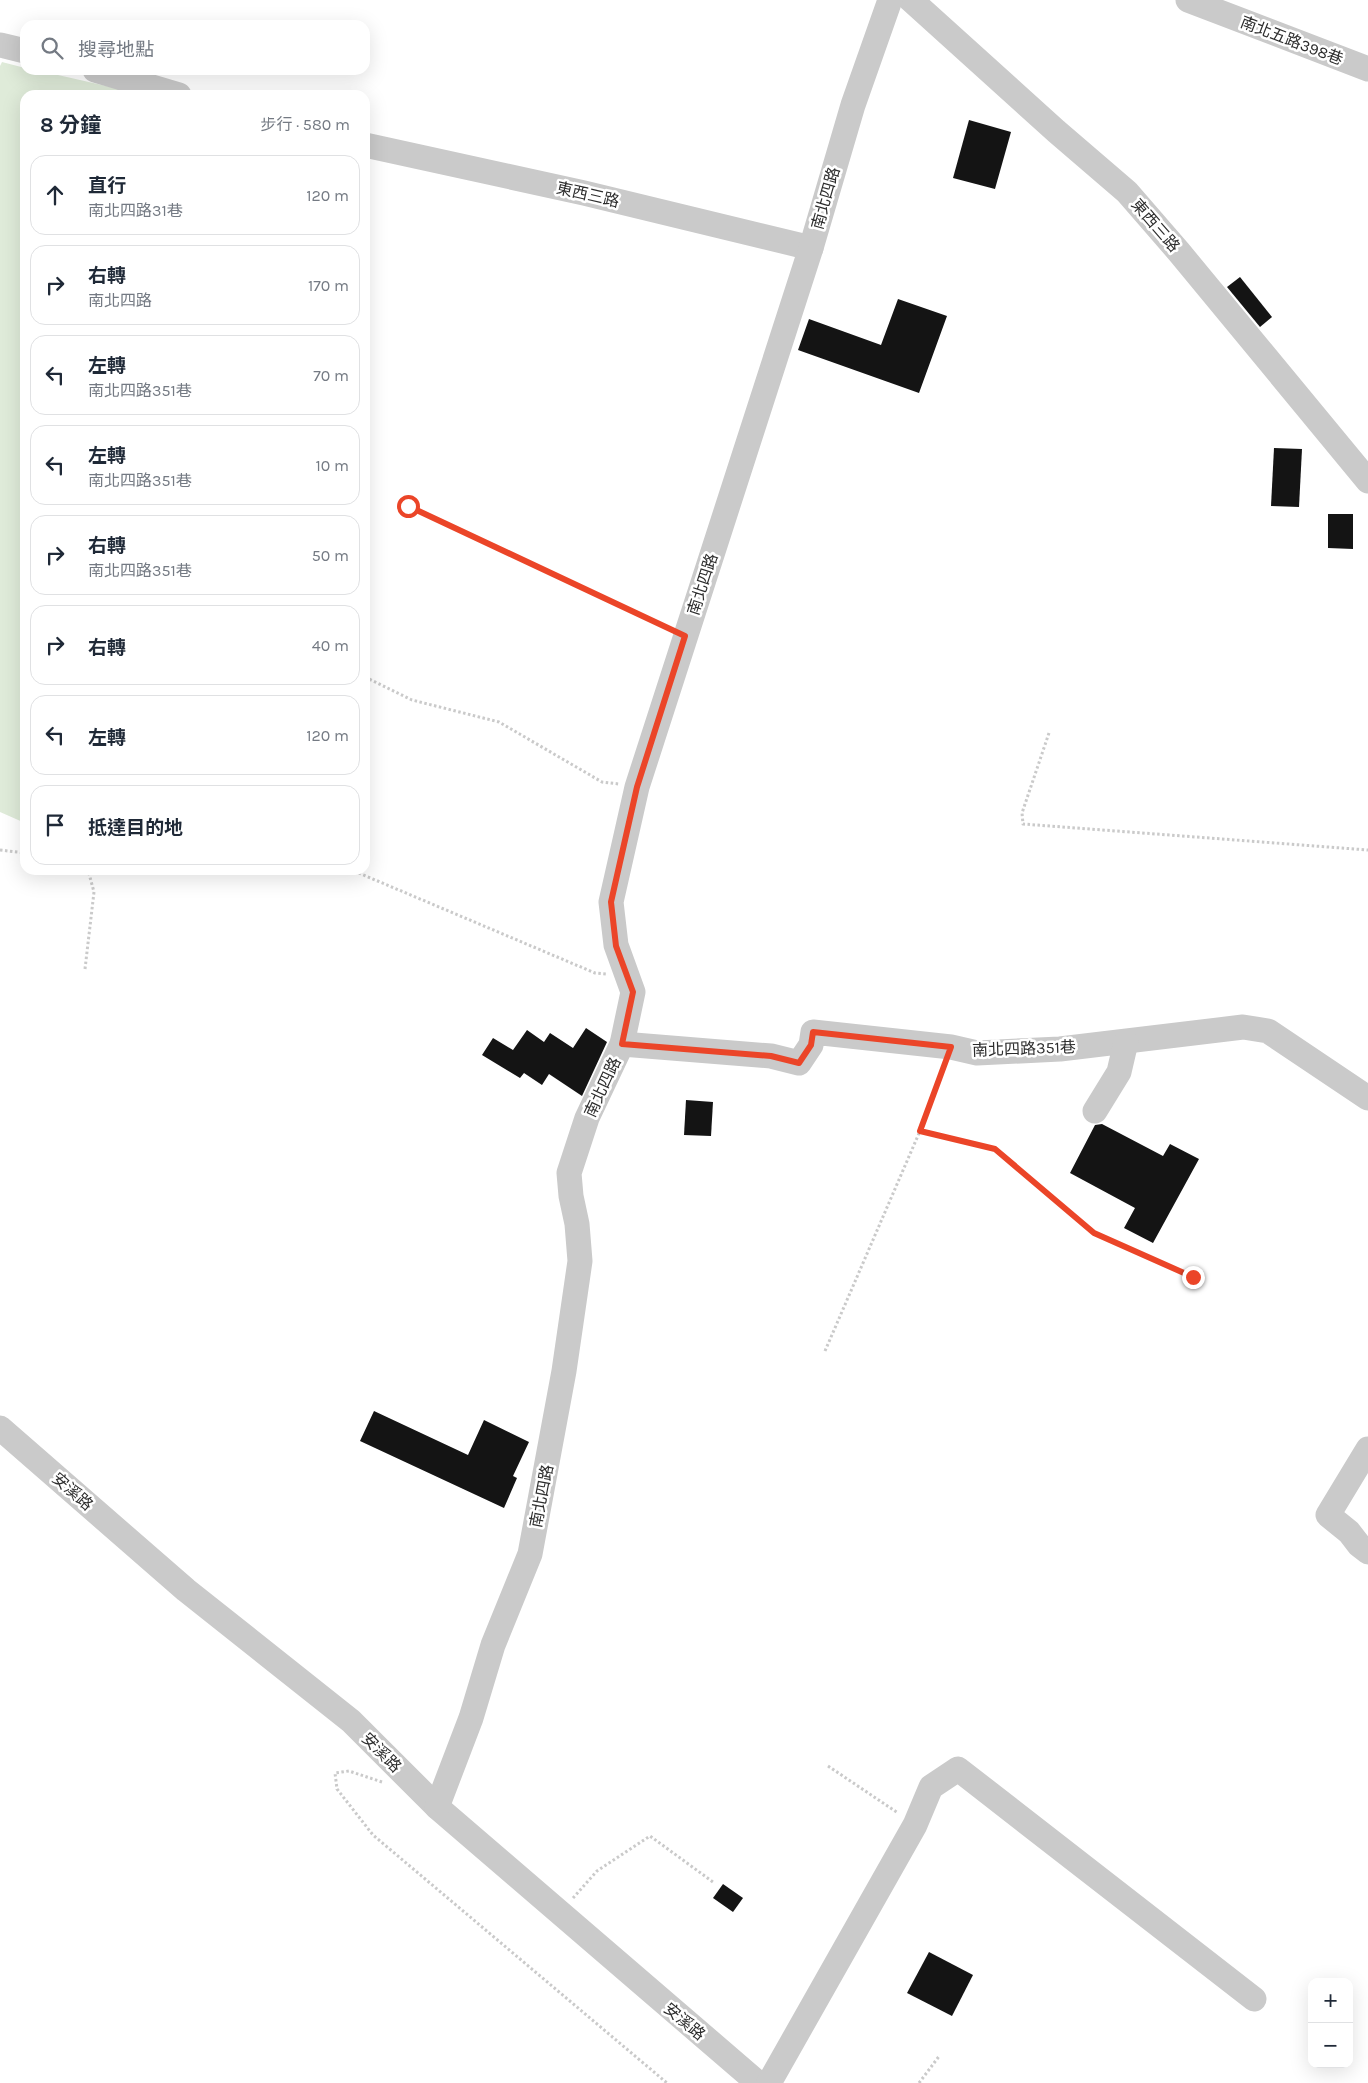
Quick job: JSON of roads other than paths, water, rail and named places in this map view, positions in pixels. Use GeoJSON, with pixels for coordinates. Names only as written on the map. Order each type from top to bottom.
{"type":"FeatureCollection","features":[{"type":"Feature","properties":{"kind":"street","name":"南北四路"},"geometry":{"type":"LineString","coordinates":[[436,1807],[471,1718],[493,1645],[530,1554],[564,1371],[580,1261],[577,1224],[571,1196],[569,1173],[587,1118],[622,1044],[633,992],[616,946],[611,902],[637,787],[811,248],[853,105],[890,0]]}},
{"type":"Feature","properties":{"kind":"street","name":"東西三路"},"geometry":{"type":"LineString","coordinates":[[911,0],[1056,131],[1127,192],[1185,259],[1368,482]]}},
{"type":"Feature","properties":{"kind":"street","name":"南北五路398巷"},"geometry":{"type":"LineString","coordinates":[[1188,0],[1368,69]]}},
{"type":"Feature","properties":{"kind":"street"},"geometry":{"type":"LineString","coordinates":[[0,45],[20,50]]}},
{"type":"Feature","properties":{"kind":"street"},"geometry":{"type":"LineString","coordinates":[[112,75],[162,90]]}},
{"type":"Feature","properties":{"kind":"street","name":"東西三路"},"geometry":{"type":"LineString","coordinates":[[370,146],[584,193],[811,248]]}},
{"type":"Feature","properties":{"kind":"street","name":"南北四路351巷"},"geometry":{"type":"LineString","coordinates":[[622,1044],[771,1056],[799,1063],[811,1045],[813,1032],[951,1047],[976,1053],[1060,1049],[1242,1027],[1268,1031],[1368,1098]]}},
{"type":"Feature","properties":{"kind":"street"},"geometry":{"type":"LineString","coordinates":[[1095,1111],[1119,1072],[1126,1042]]}},
{"type":"Feature","properties":{"kind":"street","name":"安溪路"},"geometry":{"type":"LineString","coordinates":[[0,1428],[186,1590],[351,1721],[436,1807],[758,2083]]}},
{"type":"Feature","properties":{"kind":"street"},"geometry":{"type":"LineString","coordinates":[[1368,1449],[1328,1515],[1349,1532],[1359,1546],[1368,1552]]}},
{"type":"Feature","properties":{"kind":"street"},"geometry":{"type":"LineString","coordinates":[[769,2083],[916,1825],[931,1787],[958,1769],[1254,1998]]}}]}
